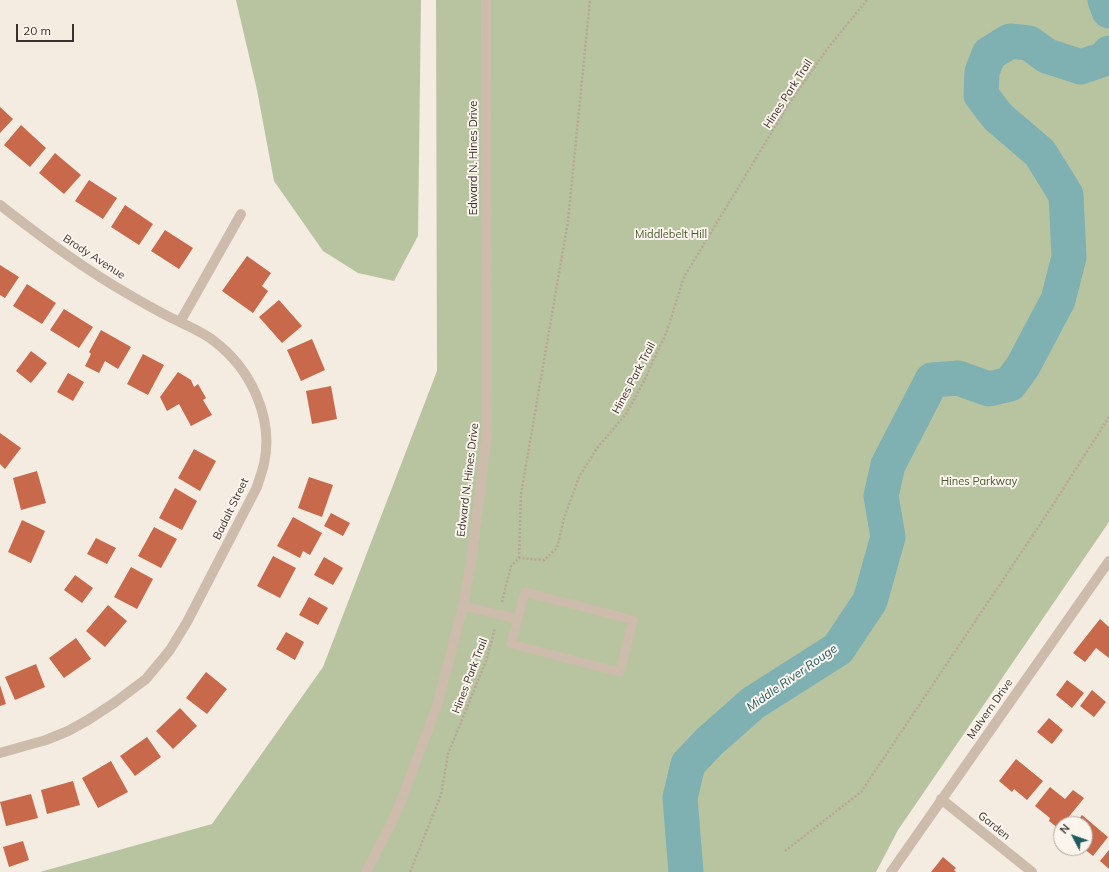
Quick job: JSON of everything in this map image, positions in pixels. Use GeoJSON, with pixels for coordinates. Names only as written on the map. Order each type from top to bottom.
{"type":"FeatureCollection","features":[{"type":"Feature","properties":{"kind":"street","name":"Edward N. Hines Drive"},"geometry":{"type":"LineString","coordinates":[[366,872],[398,807],[437,706],[463,606],[471,563],[487,434],[486,0]]}},
{"type":"Feature","properties":{"kind":"street","name":"Brody Avenue"},"geometry":{"type":"LineString","coordinates":[[0,204],[60,250],[111,283],[180,322]]}},
{"type":"Feature","properties":{"kind":"street"},"geometry":{"type":"LineString","coordinates":[[180,322],[241,214]]}},
{"type":"Feature","properties":{"kind":"street","name":"Badalt Street"},"geometry":{"type":"LineString","coordinates":[[0,753],[46,740],[68,731],[114,703],[146,679],[170,650],[257,487],[264,464],[266,438],[264,419],[258,399],[241,368],[227,352],[201,332],[180,322]]}},
{"type":"Feature","properties":{"kind":"street","name":"Malvern Drive"},"geometry":{"type":"LineString","coordinates":[[891,872],[941,799],[1108,565]]}},
{"type":"Feature","properties":{"kind":"street","name":"Garden"},"geometry":{"type":"LineString","coordinates":[[941,799],[1032,872]]}},
{"type":"Feature","properties":{"kind":"lane"},"geometry":{"type":"LineString","coordinates":[[525,592],[634,620],[620,672],[511,644],[518,618],[525,592]]}},
{"type":"Feature","properties":{"kind":"lane"},"geometry":{"type":"LineString","coordinates":[[463,606],[518,618]]}},
{"type":"Feature","properties":{"kind":"path"},"geometry":{"type":"LineString","coordinates":[[519,558],[521,494],[568,221],[590,0]]}},
{"type":"Feature","properties":{"kind":"path","name":"Hines Park Trail"},"geometry":{"type":"LineString","coordinates":[[410,872],[441,795],[448,754],[486,661],[512,566],[519,558],[544,560],[557,548],[564,518],[579,477],[597,448],[626,414],[640,388],[667,331],[684,277],[790,102],[828,48],[867,0]]}},
{"type":"Feature","properties":{"kind":"path"},"geometry":{"type":"LineString","coordinates":[[785,851],[861,792],[1049,511],[1109,417]]}},
{"type":"Feature","properties":{"kind":"green space"},"geometry":{"type":"Polygon","coordinates":[[[236,0],[421,0],[418,236],[394,281],[358,273],[323,251],[274,181],[257,90],[236,0]]]}},
{"type":"Feature","properties":{"kind":"green space"},"geometry":{"type":"Polygon","coordinates":[[[436,0],[1109,0],[1109,522],[898,830],[876,872],[40,872],[212,824],[323,667],[437,371],[436,0]]]}},
{"type":"Feature","properties":{"kind":"building"},"geometry":{"type":"Polygon","coordinates":[[[0,107],[13,119],[0,133],[0,107]]]}},
{"type":"Feature","properties":{"kind":"building"},"geometry":{"type":"Polygon","coordinates":[[[21,125],[46,148],[30,167],[4,145],[21,125]]]}},
{"type":"Feature","properties":{"kind":"building"},"geometry":{"type":"Polygon","coordinates":[[[55,153],[81,175],[64,194],[39,173],[55,153]]]}},
{"type":"Feature","properties":{"kind":"building"},"geometry":{"type":"Polygon","coordinates":[[[89,180],[117,198],[103,219],[75,201],[89,180]]]}},
{"type":"Feature","properties":{"kind":"building"},"geometry":{"type":"Polygon","coordinates":[[[125,205],[153,224],[139,245],[111,227],[125,205]]]}},
{"type":"Feature","properties":{"kind":"building"},"geometry":{"type":"Polygon","coordinates":[[[165,230],[193,248],[179,269],[151,251],[165,230]]]}},
{"type":"Feature","properties":{"kind":"building"},"geometry":{"type":"Polygon","coordinates":[[[247,256],[271,273],[262,286],[268,291],[253,313],[222,291],[247,256]]]}},
{"type":"Feature","properties":{"kind":"building"},"geometry":{"type":"Polygon","coordinates":[[[0,265],[19,277],[5,298],[0,295],[0,265]]]}},
{"type":"Feature","properties":{"kind":"building"},"geometry":{"type":"Polygon","coordinates":[[[27,284],[56,303],[42,324],[13,306],[27,284]]]}},
{"type":"Feature","properties":{"kind":"building"},"geometry":{"type":"Polygon","coordinates":[[[279,300],[302,326],[282,343],[259,317],[279,300]]]}},
{"type":"Feature","properties":{"kind":"building"},"geometry":{"type":"Polygon","coordinates":[[[64,309],[93,327],[79,348],[50,330],[64,309]]]}},
{"type":"Feature","properties":{"kind":"building"},"geometry":{"type":"Polygon","coordinates":[[[101,330],[131,347],[118,369],[105,361],[99,373],[85,366],[91,354],[89,352],[101,330]]]}},
{"type":"Feature","properties":{"kind":"building"},"geometry":{"type":"Polygon","coordinates":[[[312,339],[325,370],[301,381],[287,350],[312,339]]]}},
{"type":"Feature","properties":{"kind":"building"},"geometry":{"type":"Polygon","coordinates":[[[31,351],[47,363],[31,383],[16,371],[31,351]]]}},
{"type":"Feature","properties":{"kind":"building"},"geometry":{"type":"Polygon","coordinates":[[[143,354],[164,365],[148,395],[127,384],[143,354]]]}},
{"type":"Feature","properties":{"kind":"building"},"geometry":{"type":"Polygon","coordinates":[[[178,372],[191,380],[194,387],[198,384],[206,398],[203,400],[212,415],[191,426],[179,404],[167,411],[160,397],[178,372]]]}},
{"type":"Feature","properties":{"kind":"building"},"geometry":{"type":"Polygon","coordinates":[[[68,373],[84,382],[73,401],[57,392],[68,373]]]}},
{"type":"Feature","properties":{"kind":"building"},"geometry":{"type":"Polygon","coordinates":[[[331,386],[337,419],[312,424],[306,391],[331,386]]]}},
{"type":"Feature","properties":{"kind":"building"},"geometry":{"type":"Polygon","coordinates":[[[0,433],[21,448],[5,469],[0,464],[0,433]]]}},
{"type":"Feature","properties":{"kind":"building"},"geometry":{"type":"Polygon","coordinates":[[[194,449],[216,461],[200,491],[178,478],[194,449]]]}},
{"type":"Feature","properties":{"kind":"building"},"geometry":{"type":"Polygon","coordinates":[[[37,471],[46,503],[21,510],[13,478],[37,471]]]}},
{"type":"Feature","properties":{"kind":"building"},"geometry":{"type":"Polygon","coordinates":[[[309,477],[333,485],[322,517],[298,508],[309,477]]]}},
{"type":"Feature","properties":{"kind":"building"},"geometry":{"type":"Polygon","coordinates":[[[175,488],[197,501],[182,530],[159,518],[175,488]]]}},
{"type":"Feature","properties":{"kind":"building"},"geometry":{"type":"Polygon","coordinates":[[[331,513],[350,523],[343,536],[324,526],[331,513]]]}},
{"type":"Feature","properties":{"kind":"building"},"geometry":{"type":"Polygon","coordinates":[[[293,517],[322,533],[310,555],[303,551],[300,558],[277,546],[293,517]]]}},
{"type":"Feature","properties":{"kind":"building"},"geometry":{"type":"Polygon","coordinates":[[[22,520],[45,531],[31,563],[8,552],[22,520]]]}},
{"type":"Feature","properties":{"kind":"building"},"geometry":{"type":"Polygon","coordinates":[[[154,527],[177,539],[161,568],[138,556],[154,527]]]}},
{"type":"Feature","properties":{"kind":"building"},"geometry":{"type":"Polygon","coordinates":[[[96,538],[116,548],[107,564],[87,554],[96,538]]]}},
{"type":"Feature","properties":{"kind":"building"},"geometry":{"type":"Polygon","coordinates":[[[273,556],[296,568],[280,598],[257,586],[273,556]]]}},
{"type":"Feature","properties":{"kind":"building"},"geometry":{"type":"Polygon","coordinates":[[[324,557],[343,568],[333,585],[314,575],[324,557]]]}},
{"type":"Feature","properties":{"kind":"building"},"geometry":{"type":"Polygon","coordinates":[[[131,567],[153,579],[137,609],[114,597],[131,567]]]}},
{"type":"Feature","properties":{"kind":"building"},"geometry":{"type":"Polygon","coordinates":[[[75,575],[93,588],[82,603],[64,590],[75,575]]]}},
{"type":"Feature","properties":{"kind":"building"},"geometry":{"type":"Polygon","coordinates":[[[309,597],[328,608],[318,625],[299,615],[309,597]]]}},
{"type":"Feature","properties":{"kind":"building"},"geometry":{"type":"Polygon","coordinates":[[[108,605],[127,621],[105,647],[86,631],[108,605]]]}},
{"type":"Feature","properties":{"kind":"building"},"geometry":{"type":"Polygon","coordinates":[[[1100,619],[1109,627],[1109,658],[1096,648],[1085,662],[1073,653],[1100,619]]]}},
{"type":"Feature","properties":{"kind":"building"},"geometry":{"type":"Polygon","coordinates":[[[286,632],[304,642],[295,660],[276,649],[286,632]]]}},
{"type":"Feature","properties":{"kind":"building"},"geometry":{"type":"Polygon","coordinates":[[[76,638],[91,659],[64,678],[49,658],[76,638]]]}},
{"type":"Feature","properties":{"kind":"building"},"geometry":{"type":"Polygon","coordinates":[[[36,664],[45,687],[15,700],[5,677],[36,664]]]}},
{"type":"Feature","properties":{"kind":"building"},"geometry":{"type":"Polygon","coordinates":[[[206,672],[227,689],[207,714],[186,698],[206,672]]]}},
{"type":"Feature","properties":{"kind":"building"},"geometry":{"type":"Polygon","coordinates":[[[1067,680],[1084,693],[1072,708],[1056,695],[1067,680]]]}},
{"type":"Feature","properties":{"kind":"building"},"geometry":{"type":"Polygon","coordinates":[[[0,685],[6,704],[0,706],[0,685]]]}},
{"type":"Feature","properties":{"kind":"building"},"geometry":{"type":"Polygon","coordinates":[[[1092,690],[1106,702],[1094,717],[1080,706],[1092,690]]]}},
{"type":"Feature","properties":{"kind":"building"},"geometry":{"type":"Polygon","coordinates":[[[180,708],[197,726],[173,749],[156,731],[180,708]]]}},
{"type":"Feature","properties":{"kind":"building"},"geometry":{"type":"Polygon","coordinates":[[[1049,718],[1063,730],[1052,744],[1037,732],[1049,718]]]}},
{"type":"Feature","properties":{"kind":"building"},"geometry":{"type":"Polygon","coordinates":[[[147,737],[161,757],[135,776],[120,756],[147,737]]]}},
{"type":"Feature","properties":{"kind":"building"},"geometry":{"type":"Polygon","coordinates":[[[1016,759],[1043,781],[1027,800],[1014,789],[1012,792],[999,781],[1016,759]]]}},
{"type":"Feature","properties":{"kind":"building"},"geometry":{"type":"Polygon","coordinates":[[[111,761],[128,792],[98,808],[82,778],[111,761]]]}},
{"type":"Feature","properties":{"kind":"building"},"geometry":{"type":"Polygon","coordinates":[[[73,781],[80,805],[47,814],[41,790],[73,781]]]}},
{"type":"Feature","properties":{"kind":"building"},"geometry":{"type":"Polygon","coordinates":[[[1050,787],[1065,799],[1073,790],[1084,798],[1069,816],[1053,816],[1053,824],[1049,821],[1050,818],[1035,806],[1050,787]]]}},
{"type":"Feature","properties":{"kind":"building"},"geometry":{"type":"Polygon","coordinates":[[[31,794],[38,818],[6,826],[0,802],[31,794]]]}},
{"type":"Feature","properties":{"kind":"building"},"geometry":{"type":"Polygon","coordinates":[[[1093,824],[1108,837],[1093,856],[1093,824]]]}},
{"type":"Feature","properties":{"kind":"building"},"geometry":{"type":"Polygon","coordinates":[[[23,841],[29,860],[9,867],[3,847],[23,841]]]}},
{"type":"Feature","properties":{"kind":"building"},"geometry":{"type":"Polygon","coordinates":[[[1109,850],[1109,869],[1100,861],[1109,850]]]}},
{"type":"Feature","properties":{"kind":"building"},"geometry":{"type":"Polygon","coordinates":[[[943,857],[956,868],[954,870],[956,872],[931,872],[943,857]]]}},
{"type":"Feature","properties":{"kind":"waterway","name":"Middle River Rouge"},"geometry":{"type":"LineString","coordinates":[[1105,0],[1109,11]]}},
{"type":"Feature","properties":{"kind":"waterway","name":"Middle River Rouge"},"geometry":{"type":"LineString","coordinates":[[686,872],[680,798],[688,764],[710,741],[753,703],[838,649],[870,601],[888,537],[881,496],[888,465],[932,380],[958,378],[989,389],[1010,384],[1023,366],[1058,300],[1069,257],[1066,195],[1040,153],[998,117],[981,95],[982,72],[989,54],[1010,41],[1029,43],[1047,56],[1081,67],[1107,58],[1109,53]]}},
{"type":"Feature","properties":{"kind":"park label","name":"Middlebelt Hill"},"geometry":{"type":"Point","coordinates":[671,235]}},
{"type":"Feature","properties":{"kind":"park label","name":"Hines Parkway"},"geometry":{"type":"Point","coordinates":[979,482]}}]}
